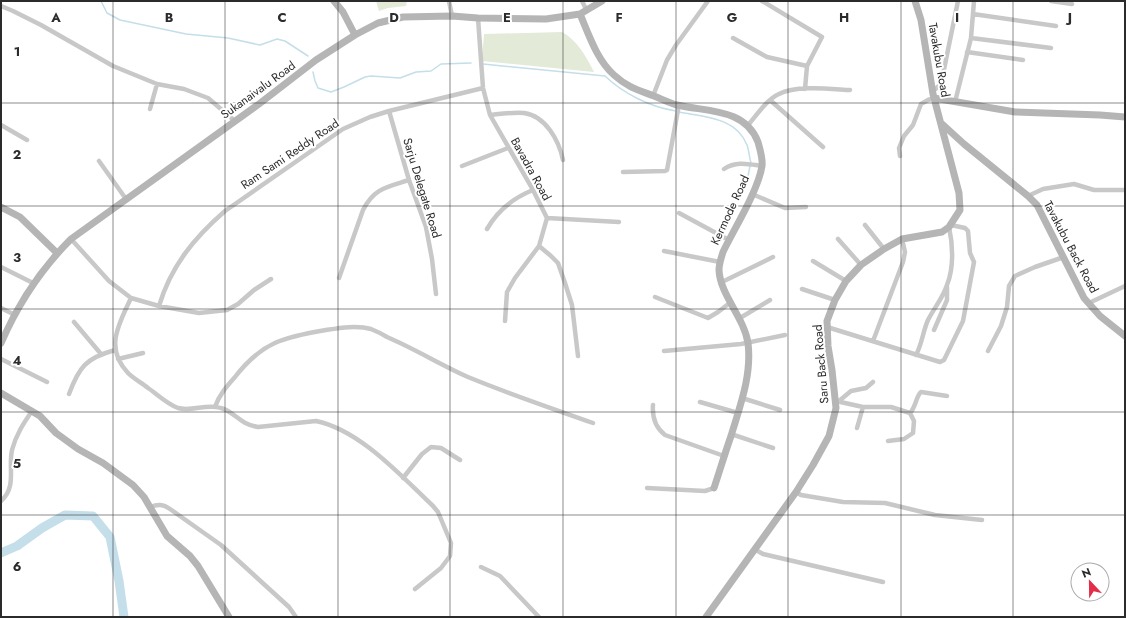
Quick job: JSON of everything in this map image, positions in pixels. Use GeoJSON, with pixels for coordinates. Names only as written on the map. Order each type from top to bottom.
{"type":"FeatureCollection","features":[{"type":"Feature","properties":{"kind":"main road"},"geometry":{"type":"LineString","coordinates":[[334,1],[343,12],[355,35]]}},
{"type":"Feature","properties":{"kind":"main road","name":"Sukanaivalu Road"},"geometry":{"type":"LineString","coordinates":[[1,343],[14,316],[33,283],[57,253],[71,239],[259,104],[316,60],[355,35],[378,23],[403,17],[452,16],[546,19],[584,12],[602,1]]}},
{"type":"Feature","properties":{"kind":"main road","name":"Tavakubu Road"},"geometry":{"type":"LineString","coordinates":[[915,1],[921,20],[933,95],[941,122]]}},
{"type":"Feature","properties":{"kind":"main road"},"geometry":{"type":"LineString","coordinates":[[584,12],[591,41],[603,62],[613,74],[637,91],[653,96],[678,108],[725,113],[748,125]]}},
{"type":"Feature","properties":{"kind":"main road"},"geometry":{"type":"LineString","coordinates":[[933,95],[955,102],[1015,112],[1069,113],[1125,117]]}},
{"type":"Feature","properties":{"kind":"main road"},"geometry":{"type":"LineString","coordinates":[[941,122],[959,193],[960,210],[950,226]]}},
{"type":"Feature","properties":{"kind":"main road","name":"Tavakubu Back Road"},"geometry":{"type":"LineString","coordinates":[[941,122],[983,160],[1010,180],[1037,205],[1084,298],[1100,316],[1125,336]]}},
{"type":"Feature","properties":{"kind":"main road","name":"Kermode Road"},"geometry":{"type":"LineString","coordinates":[[714,488],[738,413],[748,374],[748,342],[740,318],[722,282],[719,270],[722,252],[752,194],[762,166],[760,148],[748,125]]}},
{"type":"Feature","properties":{"kind":"main road"},"geometry":{"type":"LineString","coordinates":[[1,207],[20,218],[57,253]]}},
{"type":"Feature","properties":{"kind":"main road","name":"Saru Back Road"},"geometry":{"type":"LineString","coordinates":[[706,617],[796,492],[813,466],[829,436],[837,401],[828,346],[827,321],[835,300],[846,281],[861,265],[884,248],[902,239],[942,232],[950,226]]}},
{"type":"Feature","properties":{"kind":"main road"},"geometry":{"type":"LineString","coordinates":[[1,393],[40,416],[56,433],[78,449],[103,463],[133,485],[144,497],[167,536],[190,556],[198,566],[229,617]]}},
{"type":"Feature","properties":{"kind":"street"},"geometry":{"type":"LineString","coordinates":[[449,1],[452,16]]}},
{"type":"Feature","properties":{"kind":"street"},"geometry":{"type":"LineString","coordinates":[[582,1],[584,12]]}},
{"type":"Feature","properties":{"kind":"street"},"geometry":{"type":"LineString","coordinates":[[653,96],[676,45],[708,1]]}},
{"type":"Feature","properties":{"kind":"street"},"geometry":{"type":"LineString","coordinates":[[762,1],[822,37],[807,66],[805,89]]}},
{"type":"Feature","properties":{"kind":"street"},"geometry":{"type":"LineString","coordinates":[[900,156],[898,148],[912,125],[921,104],[933,95],[941,84],[958,1]]}},
{"type":"Feature","properties":{"kind":"street"},"geometry":{"type":"LineString","coordinates":[[955,102],[971,38],[974,1]]}},
{"type":"Feature","properties":{"kind":"street"},"geometry":{"type":"LineString","coordinates":[[1051,1],[1072,4]]}},
{"type":"Feature","properties":{"kind":"street"},"geometry":{"type":"LineString","coordinates":[[1,6],[47,28],[113,66],[157,84],[184,89],[208,98],[235,121]]}},
{"type":"Feature","properties":{"kind":"street"},"geometry":{"type":"LineString","coordinates":[[973,14],[1056,26]]}},
{"type":"Feature","properties":{"kind":"street","name":"Bavadra Road"},"geometry":{"type":"LineString","coordinates":[[478,18],[483,88],[490,115],[533,190],[547,218],[539,246],[515,278],[507,292],[505,321]]}},
{"type":"Feature","properties":{"kind":"street"},"geometry":{"type":"LineString","coordinates":[[733,38],[767,57],[807,66]]}},
{"type":"Feature","properties":{"kind":"street"},"geometry":{"type":"LineString","coordinates":[[971,38],[1051,48]]}},
{"type":"Feature","properties":{"kind":"street"},"geometry":{"type":"LineString","coordinates":[[967,52],[1023,60]]}},
{"type":"Feature","properties":{"kind":"street"},"geometry":{"type":"LineString","coordinates":[[150,109],[157,84]]}},
{"type":"Feature","properties":{"kind":"street","name":"Ram Sami Reddy Road"},"geometry":{"type":"LineString","coordinates":[[159,306],[173,270],[198,236],[221,215],[343,129],[370,117],[483,88]]}},
{"type":"Feature","properties":{"kind":"street"},"geometry":{"type":"LineString","coordinates":[[748,125],[770,100],[778,94],[788,90],[850,90]]}},
{"type":"Feature","properties":{"kind":"street"},"geometry":{"type":"LineString","coordinates":[[770,100],[823,147]]}},
{"type":"Feature","properties":{"kind":"street"},"geometry":{"type":"LineString","coordinates":[[622,172],[667,170],[678,108]]}},
{"type":"Feature","properties":{"kind":"street","name":"Sarju Delegate Road"},"geometry":{"type":"LineString","coordinates":[[389,112],[409,180],[427,232],[436,294]]}},
{"type":"Feature","properties":{"kind":"street"},"geometry":{"type":"LineString","coordinates":[[490,115],[524,113],[537,117],[555,137],[562,153],[563,160]]}},
{"type":"Feature","properties":{"kind":"street"},"geometry":{"type":"LineString","coordinates":[[1,125],[26,140]]}},
{"type":"Feature","properties":{"kind":"street"},"geometry":{"type":"LineString","coordinates":[[462,166],[508,148]]}},
{"type":"Feature","properties":{"kind":"street"},"geometry":{"type":"LineString","coordinates":[[99,161],[126,199]]}},
{"type":"Feature","properties":{"kind":"street"},"geometry":{"type":"LineString","coordinates":[[724,169],[736,163],[762,166]]}},
{"type":"Feature","properties":{"kind":"street"},"geometry":{"type":"LineString","coordinates":[[339,278],[363,210],[368,200],[374,193],[409,180]]}},
{"type":"Feature","properties":{"kind":"street"},"geometry":{"type":"LineString","coordinates":[[1028,196],[1043,189],[1074,184],[1094,190],[1125,190]]}},
{"type":"Feature","properties":{"kind":"street"},"geometry":{"type":"LineString","coordinates":[[486,229],[492,220],[508,204],[521,195],[533,190]]}},
{"type":"Feature","properties":{"kind":"street"},"geometry":{"type":"LineString","coordinates":[[752,194],[785,208],[806,207]]}},
{"type":"Feature","properties":{"kind":"street"},"geometry":{"type":"LineString","coordinates":[[679,213],[729,240]]}},
{"type":"Feature","properties":{"kind":"street"},"geometry":{"type":"LineString","coordinates":[[547,218],[619,222]]}},
{"type":"Feature","properties":{"kind":"street"},"geometry":{"type":"LineString","coordinates":[[865,225],[884,248]]}},
{"type":"Feature","properties":{"kind":"street"},"geometry":{"type":"LineString","coordinates":[[827,327],[940,362],[944,360],[963,321],[974,262],[970,253],[968,231],[965,228],[950,226],[952,257],[947,285],[947,300],[934,330]]}},
{"type":"Feature","properties":{"kind":"street"},"geometry":{"type":"LineString","coordinates":[[71,239],[109,281],[131,298],[159,306],[199,312],[227,310],[238,304],[254,290],[271,279]]}},
{"type":"Feature","properties":{"kind":"street"},"geometry":{"type":"LineString","coordinates":[[873,341],[903,262],[905,252],[902,239]]}},
{"type":"Feature","properties":{"kind":"street"},"geometry":{"type":"LineString","coordinates":[[838,240],[861,265]]}},
{"type":"Feature","properties":{"kind":"street"},"geometry":{"type":"LineString","coordinates":[[539,246],[558,264],[565,283],[572,305],[578,356]]}},
{"type":"Feature","properties":{"kind":"street"},"geometry":{"type":"LineString","coordinates":[[664,252],[720,262]]}},
{"type":"Feature","properties":{"kind":"street"},"geometry":{"type":"LineString","coordinates":[[722,282],[773,257]]}},
{"type":"Feature","properties":{"kind":"street"},"geometry":{"type":"LineString","coordinates":[[988,351],[1001,326],[1009,286],[1015,276],[1064,257]]}},
{"type":"Feature","properties":{"kind":"street"},"geometry":{"type":"LineString","coordinates":[[813,262],[846,281]]}},
{"type":"Feature","properties":{"kind":"street"},"geometry":{"type":"LineString","coordinates":[[1,267],[33,283]]}},
{"type":"Feature","properties":{"kind":"street"},"geometry":{"type":"LineString","coordinates":[[916,355],[922,344],[928,321],[947,285]]}},
{"type":"Feature","properties":{"kind":"street"},"geometry":{"type":"LineString","coordinates":[[1089,303],[1125,286]]}},
{"type":"Feature","properties":{"kind":"street"},"geometry":{"type":"LineString","coordinates":[[802,289],[835,300]]}},
{"type":"Feature","properties":{"kind":"street"},"geometry":{"type":"LineString","coordinates":[[131,298],[116,330],[115,350],[118,359],[129,373],[172,405],[178,408],[188,409],[221,408],[242,422],[250,426],[258,427],[311,421],[325,423],[363,443],[403,478],[438,512],[451,543],[450,556],[447,561],[415,589]]}},
{"type":"Feature","properties":{"kind":"street"},"geometry":{"type":"LineString","coordinates":[[655,298],[708,318],[731,302]]}},
{"type":"Feature","properties":{"kind":"street"},"geometry":{"type":"LineString","coordinates":[[740,318],[770,300]]}},
{"type":"Feature","properties":{"kind":"street"},"geometry":{"type":"LineString","coordinates":[[1,308],[14,316]]}},
{"type":"Feature","properties":{"kind":"street"},"geometry":{"type":"LineString","coordinates":[[74,322],[101,354]]}},
{"type":"Feature","properties":{"kind":"street"},"geometry":{"type":"LineString","coordinates":[[215,407],[218,399],[246,362],[274,343],[300,335],[338,328],[356,328],[370,329],[468,377],[593,423]]}},
{"type":"Feature","properties":{"kind":"street"},"geometry":{"type":"LineString","coordinates":[[664,351],[741,344],[785,334]]}},
{"type":"Feature","properties":{"kind":"street"},"geometry":{"type":"LineString","coordinates":[[69,394],[75,378],[92,358],[115,350]]}},
{"type":"Feature","properties":{"kind":"street"},"geometry":{"type":"LineString","coordinates":[[118,359],[143,353]]}},
{"type":"Feature","properties":{"kind":"street"},"geometry":{"type":"LineString","coordinates":[[1,360],[47,382]]}},
{"type":"Feature","properties":{"kind":"street"},"geometry":{"type":"LineString","coordinates":[[837,401],[851,391],[866,388],[873,382]]}},
{"type":"Feature","properties":{"kind":"street"},"geometry":{"type":"LineString","coordinates":[[910,413],[914,409],[920,393],[923,391],[947,396]]}},
{"type":"Feature","properties":{"kind":"street"},"geometry":{"type":"LineString","coordinates":[[742,398],[780,410]]}},
{"type":"Feature","properties":{"kind":"street"},"geometry":{"type":"LineString","coordinates":[[837,401],[864,407],[891,407],[910,413],[914,421],[913,434],[904,439],[888,441]]}},
{"type":"Feature","properties":{"kind":"street"},"geometry":{"type":"LineString","coordinates":[[700,402],[738,413]]}},
{"type":"Feature","properties":{"kind":"street"},"geometry":{"type":"LineString","coordinates":[[653,405],[652,416],[659,431],[665,435],[724,456]]}},
{"type":"Feature","properties":{"kind":"street"},"geometry":{"type":"LineString","coordinates":[[857,428],[864,407]]}},
{"type":"Feature","properties":{"kind":"street"},"geometry":{"type":"LineString","coordinates":[[1,501],[7,496],[10,488],[12,452],[19,430],[32,411]]}},
{"type":"Feature","properties":{"kind":"street"},"geometry":{"type":"LineString","coordinates":[[731,434],[773,448]]}},
{"type":"Feature","properties":{"kind":"street"},"geometry":{"type":"LineString","coordinates":[[403,478],[422,454],[431,447],[435,446],[442,448],[460,460]]}},
{"type":"Feature","properties":{"kind":"street"},"geometry":{"type":"LineString","coordinates":[[648,488],[705,491],[714,488]]}},
{"type":"Feature","properties":{"kind":"street"},"geometry":{"type":"LineString","coordinates":[[796,492],[801,495],[843,502],[885,503],[934,515],[982,520]]}},
{"type":"Feature","properties":{"kind":"street"},"geometry":{"type":"LineString","coordinates":[[150,507],[156,504],[164,505],[170,508],[221,545],[289,607],[296,617]]}},
{"type":"Feature","properties":{"kind":"street"},"geometry":{"type":"LineString","coordinates":[[754,549],[763,554],[883,582]]}},
{"type":"Feature","properties":{"kind":"street"},"geometry":{"type":"LineString","coordinates":[[481,567],[500,576],[539,617]]}},
{"type":"Feature","properties":{"kind":"green space"},"geometry":{"type":"Polygon","coordinates":[[[376,1],[407,1],[406,6],[388,8],[379,11],[376,1]]]}},
{"type":"Feature","properties":{"kind":"green space"},"geometry":{"type":"Polygon","coordinates":[[[562,32],[577,44],[594,72],[482,61],[484,34],[562,32]]]}},
{"type":"Feature","properties":{"kind":"waterway"},"geometry":{"type":"LineString","coordinates":[[101,1],[107,13],[120,20],[186,34],[228,38],[260,45],[277,39],[285,41],[308,56]]}},
{"type":"Feature","properties":{"kind":"waterway"},"geometry":{"type":"LineString","coordinates":[[313,72],[318,88],[331,92],[365,77],[400,78],[416,72],[431,71],[441,64],[471,63]]}},
{"type":"Feature","properties":{"kind":"waterway"},"geometry":{"type":"LineString","coordinates":[[483,64],[605,76],[612,83],[638,99],[676,111]]}},
{"type":"Feature","properties":{"kind":"waterway"},"geometry":{"type":"LineString","coordinates":[[679,112],[709,117],[735,129],[742,136],[747,145],[751,163]]}},
{"type":"Feature","properties":{"kind":"waterway"},"geometry":{"type":"LineString","coordinates":[[741,187],[748,176],[750,166]]}},
{"type":"Feature","properties":{"kind":"waterway"},"geometry":{"type":"LineString","coordinates":[[1,553],[17,546],[42,528],[65,515],[93,516],[110,537],[119,581],[124,617]]}}]}
